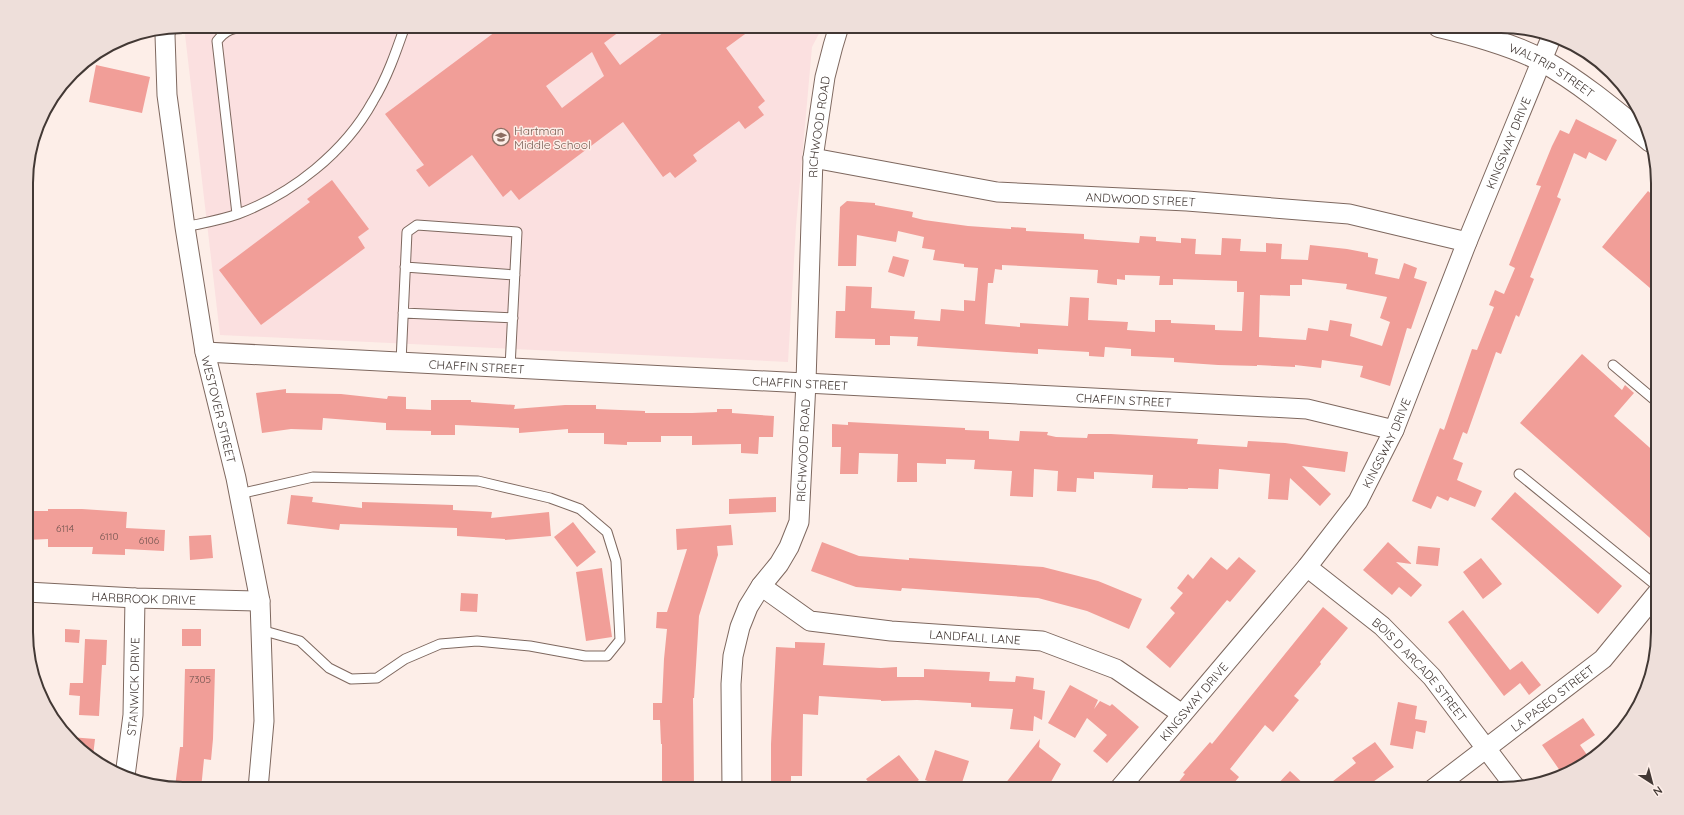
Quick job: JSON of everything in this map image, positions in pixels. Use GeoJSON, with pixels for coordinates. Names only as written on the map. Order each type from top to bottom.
{"type":"FeatureCollection","features":[{"type":"Feature","properties":{"kind":"street","name":"RICHWOOD ROAD"},"geometry":{"type":"LineString","coordinates":[[732,782],[731,684],[733,656],[740,627],[745,614],[761,586],[779,564],[789,547],[799,522],[806,382],[813,158],[825,77],[837,33]]}},
{"type":"Feature","properties":{"kind":"street","name":"WALTRIP STREET"},"geometry":{"type":"LineString","coordinates":[[1468,33],[1505,45],[1542,61],[1600,99],[1643,134]]}},
{"type":"Feature","properties":{"kind":"street","name":"WESTOVER STREET"},"geometry":{"type":"LineString","coordinates":[[164,34],[167,95],[185,227],[205,352],[239,494],[260,601],[264,721],[259,782]]}},
{"type":"Feature","properties":{"kind":"street","name":"KINGSWAY DRIVE"},"geometry":{"type":"LineString","coordinates":[[1125,782],[1307,567],[1358,501],[1394,430],[1467,242],[1550,41]]}},
{"type":"Feature","properties":{"kind":"street","name":"ANDWOOD STREET"},"geometry":{"type":"LineString","coordinates":[[813,158],[997,192],[1187,201],[1349,214],[1467,242]]}},
{"type":"Feature","properties":{"kind":"street","name":"CHAFFIN STREET"},"geometry":{"type":"LineString","coordinates":[[205,352],[1307,409],[1394,430]]}},
{"type":"Feature","properties":{"kind":"street","name":"BOIS D ARCADE STREET"},"geometry":{"type":"LineString","coordinates":[[1307,567],[1382,626],[1432,677],[1487,747],[1512,782]]}},
{"type":"Feature","properties":{"kind":"street","name":"LANDFALL LANE"},"geometry":{"type":"LineString","coordinates":[[761,586],[810,621],[891,631],[1042,641],[1116,669],[1182,714]]}},
{"type":"Feature","properties":{"kind":"street","name":"HARBROOK DRIVE"},"geometry":{"type":"LineString","coordinates":[[33,592],[135,598],[260,601]]}},
{"type":"Feature","properties":{"kind":"street","name":"STANWICK DRIVE"},"geometry":{"type":"LineString","coordinates":[[126,771],[133,715],[135,598]]}},
{"type":"Feature","properties":{"kind":"street","name":"LA PASEO STREET"},"geometry":{"type":"LineString","coordinates":[[1442,782],[1603,660],[1651,601]]}},
{"type":"Feature","properties":{"kind":"lane"},"geometry":{"type":"LineString","coordinates":[[223,33],[217,41],[237,214]]}},
{"type":"Feature","properties":{"kind":"lane"},"geometry":{"type":"LineString","coordinates":[[185,227],[218,220],[256,207],[304,179],[347,138],[373,102],[395,55],[403,33]]}},
{"type":"Feature","properties":{"kind":"lane"},"geometry":{"type":"LineString","coordinates":[[401,362],[407,232],[417,225],[517,232],[510,367]]}},
{"type":"Feature","properties":{"kind":"lane"},"geometry":{"type":"LineString","coordinates":[[405,267],[515,275]]}},
{"type":"Feature","properties":{"kind":"lane"},"geometry":{"type":"LineString","coordinates":[[403,313],[513,318]]}},
{"type":"Feature","properties":{"kind":"lane"},"geometry":{"type":"LineString","coordinates":[[1613,366],[1651,397]]}},
{"type":"Feature","properties":{"kind":"lane"},"geometry":{"type":"LineString","coordinates":[[1519,474],[1651,581]]}},
{"type":"Feature","properties":{"kind":"lane"},"geometry":{"type":"LineString","coordinates":[[239,494],[312,477],[478,481],[550,498],[580,510],[607,532],[616,561],[620,640],[607,656],[584,656],[530,646],[470,641],[440,644],[405,659],[377,678],[351,679],[330,668],[300,641],[261,630]]}},
{"type":"Feature","properties":{"kind":"shaded area","name":"Hartman Middle School"},"geometry":{"type":"Polygon","coordinates":[[[185,33],[819,33],[812,47],[796,226],[788,362],[220,335],[185,33]]]}},
{"type":"Feature","properties":{"kind":"building"},"geometry":{"type":"Polygon","coordinates":[[[494,33],[618,33],[604,43],[620,65],[663,33],[746,33],[726,48],[765,101],[758,107],[764,115],[745,129],[739,121],[693,155],[697,161],[675,178],[670,172],[663,177],[623,122],[519,200],[511,190],[503,197],[472,155],[429,187],[416,170],[424,165],[385,114],[494,33]],[[592,52],[546,86],[562,108],[604,76],[592,52]]]}},
{"type":"Feature","properties":{"kind":"building"},"geometry":{"type":"Polygon","coordinates":[[[96,65],[150,77],[142,113],[89,102],[96,65]]]}},
{"type":"Feature","properties":{"kind":"building"},"geometry":{"type":"Polygon","coordinates":[[[1576,119],[1617,140],[1606,161],[1589,152],[1586,159],[1574,153],[1557,197],[1561,199],[1530,277],[1534,279],[1519,317],[1516,315],[1501,354],[1496,352],[1467,434],[1463,432],[1453,459],[1463,463],[1457,480],[1482,491],[1475,507],[1450,497],[1448,501],[1437,496],[1431,509],[1412,501],[1440,428],[1444,430],[1472,349],[1477,350],[1494,307],[1489,305],[1495,290],[1504,294],[1515,268],[1509,265],[1541,186],[1536,185],[1552,146],[1560,130],[1569,134],[1576,119]]]}},
{"type":"Feature","properties":{"kind":"building"},"geometry":{"type":"Polygon","coordinates":[[[332,180],[369,229],[358,237],[365,248],[261,325],[219,270],[310,202],[307,199],[332,180]]]}},
{"type":"Feature","properties":{"kind":"building"},"geometry":{"type":"Polygon","coordinates":[[[1648,191],[1651,194],[1651,289],[1602,247],[1648,191]]]}},
{"type":"Feature","properties":{"kind":"building"},"geometry":{"type":"Polygon","coordinates":[[[847,201],[875,203],[875,205],[913,212],[912,217],[924,220],[968,226],[1011,229],[1011,227],[1026,228],[1026,231],[1084,234],[1084,239],[1139,243],[1140,236],[1156,237],[1156,241],[1181,243],[1181,238],[1196,239],[1195,254],[1221,255],[1222,238],[1241,239],[1240,251],[1266,252],[1266,243],[1282,244],[1281,259],[1308,260],[1310,245],[1347,249],[1368,253],[1368,257],[1378,259],[1375,274],[1399,279],[1404,263],[1417,268],[1414,278],[1427,282],[1411,329],[1407,328],[1390,386],[1360,377],[1363,366],[1322,360],[1321,368],[1295,365],[1295,367],[1218,365],[1174,362],[1174,358],[1131,356],[1131,349],[1105,347],[1104,357],[1089,356],[1089,352],[1038,349],[1038,354],[917,346],[918,337],[890,336],[890,345],[875,345],[875,339],[835,338],[836,311],[845,311],[846,286],[872,287],[871,308],[915,311],[914,319],[940,321],[941,309],[964,311],[964,300],[975,301],[978,268],[964,267],[964,264],[933,260],[935,250],[922,248],[924,237],[898,231],[896,242],[857,235],[856,266],[838,266],[840,207],[847,201]],[[1002,265],[1002,270],[995,269],[993,283],[988,283],[985,324],[1020,327],[1020,323],[1068,326],[1070,297],[1089,298],[1088,320],[1128,322],[1127,330],[1155,332],[1155,320],[1171,320],[1171,323],[1215,325],[1215,330],[1242,331],[1244,292],[1237,292],[1237,281],[1173,279],[1173,285],[1159,285],[1160,276],[1125,275],[1125,280],[1117,279],[1117,285],[1097,283],[1098,270],[1002,265]],[[1302,279],[1302,285],[1290,285],[1290,296],[1260,295],[1259,337],[1306,340],[1308,328],[1328,331],[1330,320],[1352,324],[1350,336],[1382,346],[1390,322],[1380,318],[1387,297],[1346,289],[1347,284],[1302,279]]]}},
{"type":"Feature","properties":{"kind":"building"},"geometry":{"type":"Polygon","coordinates":[[[893,256],[909,260],[904,277],[888,272],[893,256]]]}},
{"type":"Feature","properties":{"kind":"building"},"geometry":{"type":"Polygon","coordinates":[[[1582,354],[1622,390],[1625,385],[1634,393],[1614,416],[1651,449],[1651,539],[1520,423],[1582,354]]]}},
{"type":"Feature","properties":{"kind":"building"},"geometry":{"type":"Polygon","coordinates":[[[286,389],[286,393],[341,394],[387,399],[388,396],[406,397],[406,409],[431,410],[431,400],[471,400],[471,402],[515,405],[514,409],[565,405],[596,405],[596,409],[645,411],[645,413],[692,413],[717,412],[717,409],[732,409],[732,413],[774,416],[773,437],[759,437],[758,454],[741,453],[741,444],[692,445],[692,436],[661,436],[661,442],[627,442],[627,445],[604,444],[604,433],[568,433],[568,429],[519,433],[519,428],[455,425],[455,435],[431,435],[431,431],[386,430],[386,423],[323,418],[322,430],[291,429],[262,433],[256,393],[286,389]]]}},
{"type":"Feature","properties":{"kind":"building"},"geometry":{"type":"Polygon","coordinates":[[[848,422],[965,428],[965,430],[989,431],[989,439],[1019,441],[1020,431],[1048,432],[1047,435],[1056,437],[1087,438],[1088,434],[1111,434],[1198,439],[1197,444],[1247,447],[1248,441],[1285,443],[1348,452],[1345,472],[1302,466],[1331,494],[1320,506],[1290,478],[1288,500],[1268,499],[1270,474],[1219,469],[1218,489],[1152,488],[1153,475],[1094,472],[1094,479],[1077,478],[1076,492],[1057,491],[1058,471],[1034,469],[1033,497],[1010,496],[1012,471],[974,469],[975,460],[946,459],[946,464],[917,463],[917,482],[897,482],[898,454],[859,453],[858,474],[840,474],[841,447],[832,447],[832,424],[848,425],[848,422]]]}},
{"type":"Feature","properties":{"kind":"building"},"geometry":{"type":"Polygon","coordinates":[[[1515,492],[1622,586],[1598,614],[1491,519],[1515,492]]]}},
{"type":"Feature","properties":{"kind":"building"},"geometry":{"type":"Polygon","coordinates":[[[291,495],[313,497],[312,502],[362,508],[362,502],[453,505],[453,510],[492,512],[491,518],[549,512],[551,536],[505,540],[457,536],[457,528],[340,524],[339,530],[287,524],[291,495]]]}},
{"type":"Feature","properties":{"kind":"building"},"geometry":{"type":"Polygon","coordinates":[[[776,497],[776,512],[729,514],[729,499],[776,497]]]}},
{"type":"Feature","properties":{"kind":"building"},"geometry":{"type":"Polygon","coordinates":[[[48,509],[82,509],[127,512],[126,528],[165,530],[164,551],[125,549],[125,555],[92,554],[93,547],[48,547],[48,539],[33,540],[33,511],[48,511],[48,509]]]}},
{"type":"Feature","properties":{"kind":"building"},"geometry":{"type":"Polygon","coordinates":[[[573,522],[596,552],[577,567],[554,537],[573,522]]]}},
{"type":"Feature","properties":{"kind":"building"},"geometry":{"type":"Polygon","coordinates":[[[731,525],[733,545],[717,546],[718,555],[699,616],[693,698],[694,782],[662,782],[662,744],[660,720],[653,720],[653,703],[662,703],[667,629],[656,628],[657,612],[667,612],[687,549],[677,550],[676,529],[731,525]]]}},
{"type":"Feature","properties":{"kind":"building"},"geometry":{"type":"Polygon","coordinates":[[[211,535],[213,558],[190,560],[189,536],[211,535]]]}},
{"type":"Feature","properties":{"kind":"building"},"geometry":{"type":"Polygon","coordinates":[[[822,542],[859,556],[1043,567],[1098,581],[1142,599],[1129,629],[1087,611],[1038,598],[902,588],[901,591],[856,587],[811,571],[822,542]]]}},
{"type":"Feature","properties":{"kind":"building"},"geometry":{"type":"Polygon","coordinates":[[[1388,542],[1412,564],[1396,562],[1422,585],[1411,597],[1399,587],[1392,595],[1363,570],[1388,542]]]}},
{"type":"Feature","properties":{"kind":"building"},"geometry":{"type":"Polygon","coordinates":[[[1418,546],[1440,548],[1438,566],[1416,564],[1418,546]]]}},
{"type":"Feature","properties":{"kind":"building"},"geometry":{"type":"Polygon","coordinates":[[[1211,557],[1227,570],[1239,557],[1256,571],[1230,602],[1227,600],[1170,668],[1146,647],[1175,613],[1170,608],[1183,593],[1177,588],[1188,574],[1193,579],[1211,557]]]}},
{"type":"Feature","properties":{"kind":"building"},"geometry":{"type":"Polygon","coordinates":[[[1481,558],[1502,584],[1483,599],[1463,572],[1481,558]]]}},
{"type":"Feature","properties":{"kind":"building"},"geometry":{"type":"Polygon","coordinates":[[[602,568],[612,637],[586,641],[576,572],[602,568]]]}},
{"type":"Feature","properties":{"kind":"building"},"geometry":{"type":"Polygon","coordinates":[[[461,593],[478,594],[477,612],[460,611],[461,593]]]}},
{"type":"Feature","properties":{"kind":"building"},"geometry":{"type":"Polygon","coordinates":[[[1323,607],[1348,628],[1320,662],[1321,664],[1294,696],[1299,700],[1273,732],[1265,725],[1230,769],[1239,777],[1235,782],[1179,782],[1185,774],[1183,773],[1210,742],[1212,744],[1323,607]]]}},
{"type":"Feature","properties":{"kind":"building"},"geometry":{"type":"Polygon","coordinates":[[[1463,610],[1510,670],[1522,661],[1541,685],[1529,695],[1520,683],[1504,696],[1448,622],[1463,610]]]}},
{"type":"Feature","properties":{"kind":"building"},"geometry":{"type":"Polygon","coordinates":[[[65,629],[80,630],[79,643],[65,642],[65,629]]]}},
{"type":"Feature","properties":{"kind":"building"},"geometry":{"type":"Polygon","coordinates":[[[182,629],[201,629],[201,646],[182,646],[182,629]]]}},
{"type":"Feature","properties":{"kind":"building"},"geometry":{"type":"Polygon","coordinates":[[[85,639],[107,640],[106,665],[102,665],[99,716],[79,715],[80,696],[69,695],[70,683],[83,683],[85,639]]]}},
{"type":"Feature","properties":{"kind":"building"},"geometry":{"type":"Polygon","coordinates":[[[795,642],[825,643],[823,665],[881,668],[897,667],[897,677],[924,677],[924,669],[990,672],[989,681],[1015,682],[1016,676],[1034,678],[1033,689],[1045,691],[1042,720],[1034,716],[1033,731],[1010,729],[1013,709],[971,707],[971,703],[917,700],[881,701],[819,696],[818,715],[803,714],[802,776],[791,776],[791,782],[771,782],[771,744],[776,647],[795,648],[795,642]]]}},
{"type":"Feature","properties":{"kind":"building"},"geometry":{"type":"Polygon","coordinates":[[[185,669],[215,669],[211,760],[204,759],[202,782],[176,782],[180,747],[183,747],[185,669]]]}},
{"type":"Feature","properties":{"kind":"building"},"geometry":{"type":"Polygon","coordinates":[[[1070,685],[1098,700],[1094,709],[1100,701],[1110,706],[1112,704],[1139,727],[1107,763],[1093,751],[1107,735],[1087,718],[1075,738],[1048,723],[1070,685]]]}},
{"type":"Feature","properties":{"kind":"building"},"geometry":{"type":"Polygon","coordinates":[[[1398,702],[1417,706],[1415,719],[1427,721],[1425,733],[1416,731],[1413,749],[1390,745],[1398,702]]]}},
{"type":"Feature","properties":{"kind":"building"},"geometry":{"type":"Polygon","coordinates":[[[1583,718],[1595,735],[1580,745],[1587,755],[1560,771],[1542,745],[1583,718]]]}},
{"type":"Feature","properties":{"kind":"building"},"geometry":{"type":"Polygon","coordinates":[[[77,738],[95,739],[93,752],[77,738]]]}},
{"type":"Feature","properties":{"kind":"building"},"geometry":{"type":"Polygon","coordinates":[[[1040,739],[1039,747],[1061,764],[1051,782],[1006,782],[1040,739]]]}},
{"type":"Feature","properties":{"kind":"building"},"geometry":{"type":"Polygon","coordinates":[[[1375,742],[1394,767],[1373,782],[1332,782],[1356,763],[1352,758],[1375,742]]]}},
{"type":"Feature","properties":{"kind":"building"},"geometry":{"type":"Polygon","coordinates":[[[935,750],[969,761],[962,782],[931,782],[925,780],[935,750]]]}},
{"type":"Feature","properties":{"kind":"building"},"geometry":{"type":"Polygon","coordinates":[[[899,755],[919,780],[916,782],[868,782],[866,779],[899,755]]]}},
{"type":"Feature","properties":{"kind":"building"},"geometry":{"type":"Polygon","coordinates":[[[1290,771],[1302,782],[1280,782],[1290,771]]]}},
{"type":"Feature","properties":{"kind":"place","name":"Hartman Middle School"},"geometry":{"type":"Point","coordinates":[501,137]}}]}
